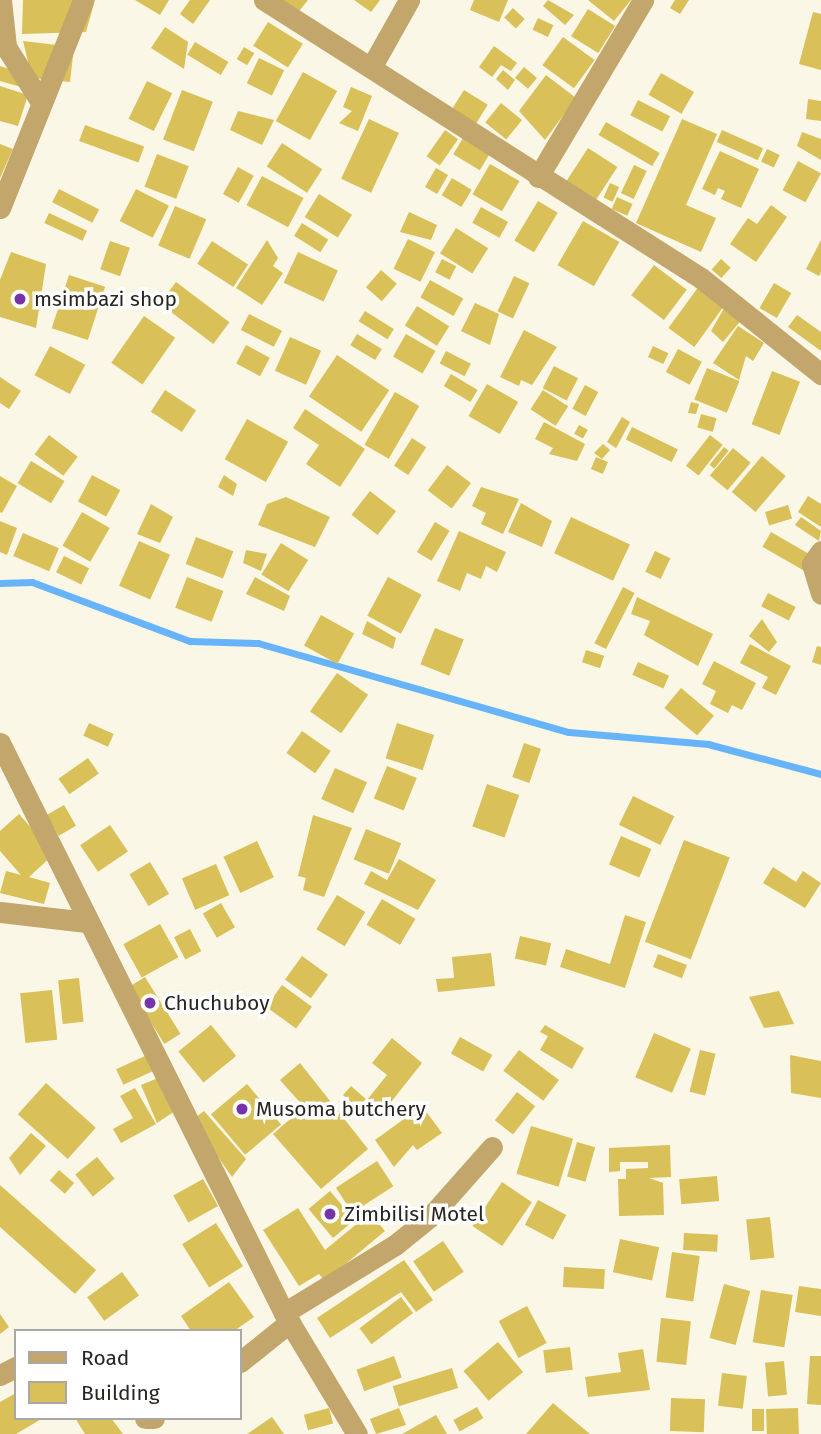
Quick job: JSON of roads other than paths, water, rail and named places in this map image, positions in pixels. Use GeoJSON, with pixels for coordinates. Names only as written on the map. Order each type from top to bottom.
{"type":"FeatureCollection","features":[{"type":"Feature","properties":{"kind":"street"},"geometry":{"type":"LineString","coordinates":[[1,0],[6,47],[39,99]]}},
{"type":"Feature","properties":{"kind":"street"},"geometry":{"type":"LineString","coordinates":[[0,208],[39,99],[83,0]]}},
{"type":"Feature","properties":{"kind":"street"},"geometry":{"type":"LineString","coordinates":[[264,0],[372,66],[538,177],[702,278],[821,374]]}},
{"type":"Feature","properties":{"kind":"street"},"geometry":{"type":"LineString","coordinates":[[372,66],[409,0]]}},
{"type":"Feature","properties":{"kind":"street"},"geometry":{"type":"LineString","coordinates":[[538,177],[643,0]]}},
{"type":"Feature","properties":{"kind":"street"},"geometry":{"type":"LineString","coordinates":[[821,551],[812,564],[821,594]]}},
{"type":"Feature","properties":{"kind":"street"},"geometry":{"type":"LineString","coordinates":[[0,743],[80,895],[86,922],[164,1065],[188,1127],[287,1318],[357,1434]]}},
{"type":"Feature","properties":{"kind":"street"},"geometry":{"type":"LineString","coordinates":[[0,912],[86,922]]}},
{"type":"Feature","properties":{"kind":"street"},"geometry":{"type":"LineString","coordinates":[[242,1360],[287,1318],[395,1245],[430,1216],[492,1147]]}},
{"type":"Feature","properties":{"kind":"waterway"},"geometry":{"type":"LineString","coordinates":[[0,583],[32,582],[190,641],[258,643],[569,732],[708,744],[821,774]]}},
{"type":"Feature","properties":{"kind":"place","name":"msimbazi shop"},"geometry":{"type":"Point","coordinates":[20,299]}},
{"type":"Feature","properties":{"kind":"place","name":"Chuchuboy"},"geometry":{"type":"Point","coordinates":[150,1003]}},
{"type":"Feature","properties":{"kind":"place","name":"Musoma butchery"},"geometry":{"type":"Point","coordinates":[242,1109]}},
{"type":"Feature","properties":{"kind":"place","name":"Zimbilisi Motel"},"geometry":{"type":"Point","coordinates":[330,1214]}}]}
